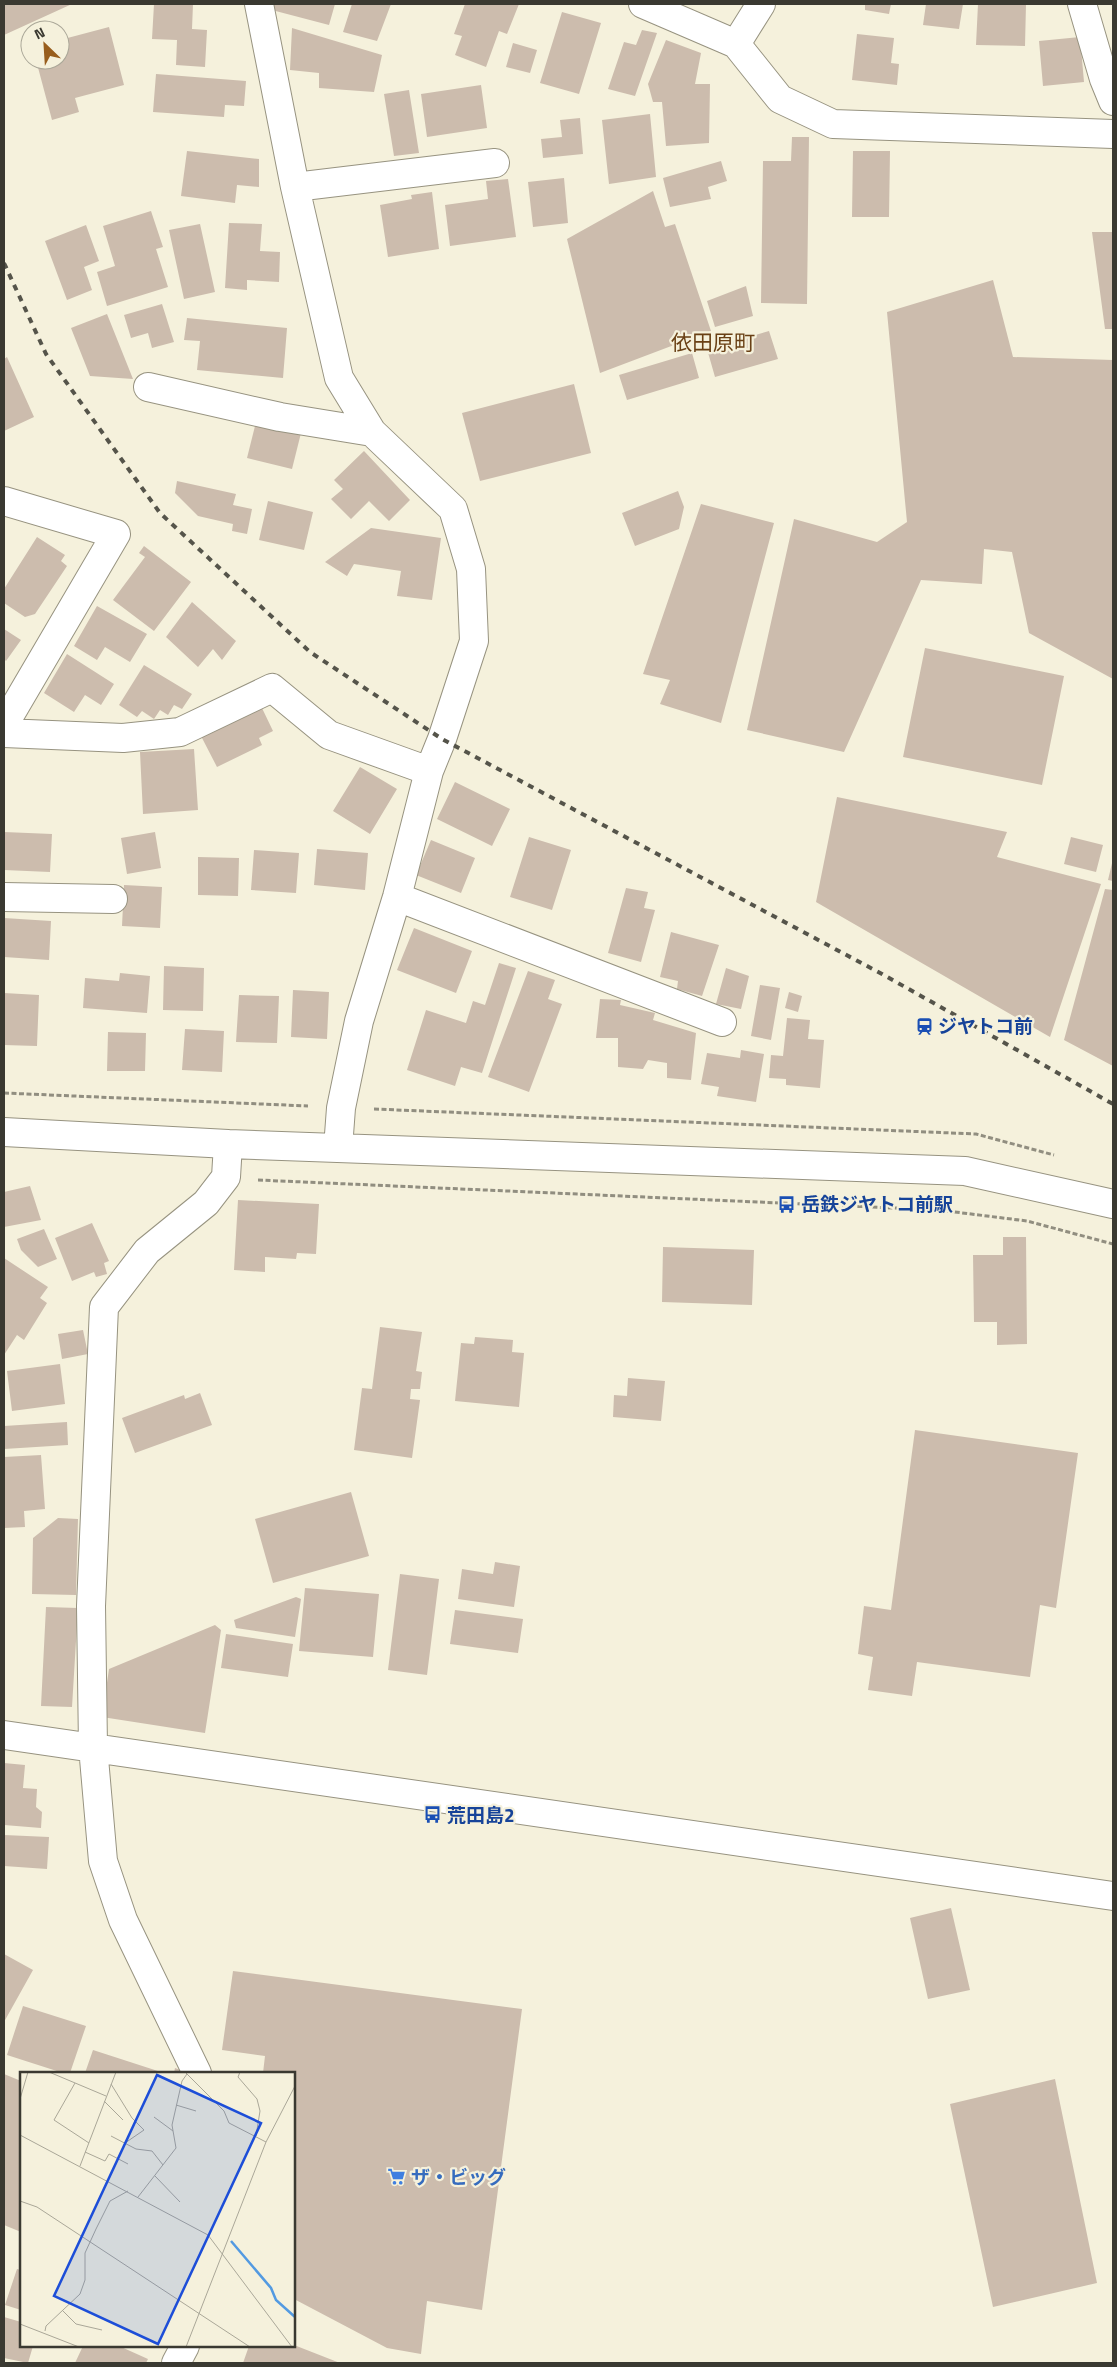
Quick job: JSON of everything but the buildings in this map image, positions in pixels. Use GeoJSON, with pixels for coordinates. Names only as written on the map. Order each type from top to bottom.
{"type":"FeatureCollection","features":[{"type":"Feature","properties":{"kind":"street"},"geometry":{"type":"LineString","coordinates":[[259,4],[295,187],[339,378],[372,432],[453,509],[471,569],[474,640],[442,739],[429,772],[397,897],[359,1021],[341,1108],[338,1148]]}},
{"type":"Feature","properties":{"kind":"street"},"geometry":{"type":"LineString","coordinates":[[644,4],[736,44],[780,99],[832,124],[1113,134]]}},
{"type":"Feature","properties":{"kind":"street"},"geometry":{"type":"LineString","coordinates":[[736,44],[761,4]]}},
{"type":"Feature","properties":{"kind":"street"},"geometry":{"type":"LineString","coordinates":[[1082,4],[1104,79],[1113,101]]}},
{"type":"Feature","properties":{"kind":"street"},"geometry":{"type":"LineString","coordinates":[[295,187],[495,163]]}},
{"type":"Feature","properties":{"kind":"street"},"geometry":{"type":"LineString","coordinates":[[148,387],[280,417],[372,432]]}},
{"type":"Feature","properties":{"kind":"street"},"geometry":{"type":"LineString","coordinates":[[4,501],[116,534],[4,726]]}},
{"type":"Feature","properties":{"kind":"street"},"geometry":{"type":"LineString","coordinates":[[4,733],[122,738],[180,732],[272,688],[329,735],[429,772]]}},
{"type":"Feature","properties":{"kind":"street"},"geometry":{"type":"LineString","coordinates":[[4,897],[113,899]]}},
{"type":"Feature","properties":{"kind":"street"},"geometry":{"type":"LineString","coordinates":[[397,897],[722,1022]]}},
{"type":"Feature","properties":{"kind":"street"},"geometry":{"type":"LineString","coordinates":[[4,1132],[228,1144],[965,1171],[1113,1204]]}},
{"type":"Feature","properties":{"kind":"street"},"geometry":{"type":"LineString","coordinates":[[197,2072],[124,1920],[103,1861],[93,1747],[91,1606],[104,1307],[147,1251],[206,1203],[226,1177],[228,1144]]}},
{"type":"Feature","properties":{"kind":"street"},"geometry":{"type":"LineString","coordinates":[[4,1735],[1113,1896]]}},
{"type":"Feature","properties":{"kind":"street"},"geometry":{"type":"LineString","coordinates":[[176,2363],[184,2347]]}},
{"type":"Feature","properties":{"kind":"path"},"geometry":{"type":"LineString","coordinates":[[4,1093],[976,1134],[1058,1156]]}},
{"type":"Feature","properties":{"kind":"path"},"geometry":{"type":"LineString","coordinates":[[252,1180],[939,1210],[1027,1220],[1113,1244]]}},
{"type":"Feature","properties":{"kind":"railway"},"geometry":{"type":"LineString","coordinates":[[4,263],[46,354],[160,513],[310,652],[442,739],[882,974],[1113,1104]]}},
{"type":"Feature","properties":{"kind":"place","name":"ジヤトコ前"},"geometry":{"type":"Point","coordinates":[924,1026]}},
{"type":"Feature","properties":{"kind":"place","name":"岳鉄ジヤトコ前駅"},"geometry":{"type":"Point","coordinates":[787,1204]}},
{"type":"Feature","properties":{"kind":"place","name":"荒田島2"},"geometry":{"type":"Point","coordinates":[433,1815]}},
{"type":"Feature","properties":{"kind":"place","name":"ザ・ビッグ"},"geometry":{"type":"Point","coordinates":[397,2177]}},
{"type":"Feature","properties":{"kind":"district","name":"依田原町"},"geometry":{"type":"Point","coordinates":[713,343]}}]}
